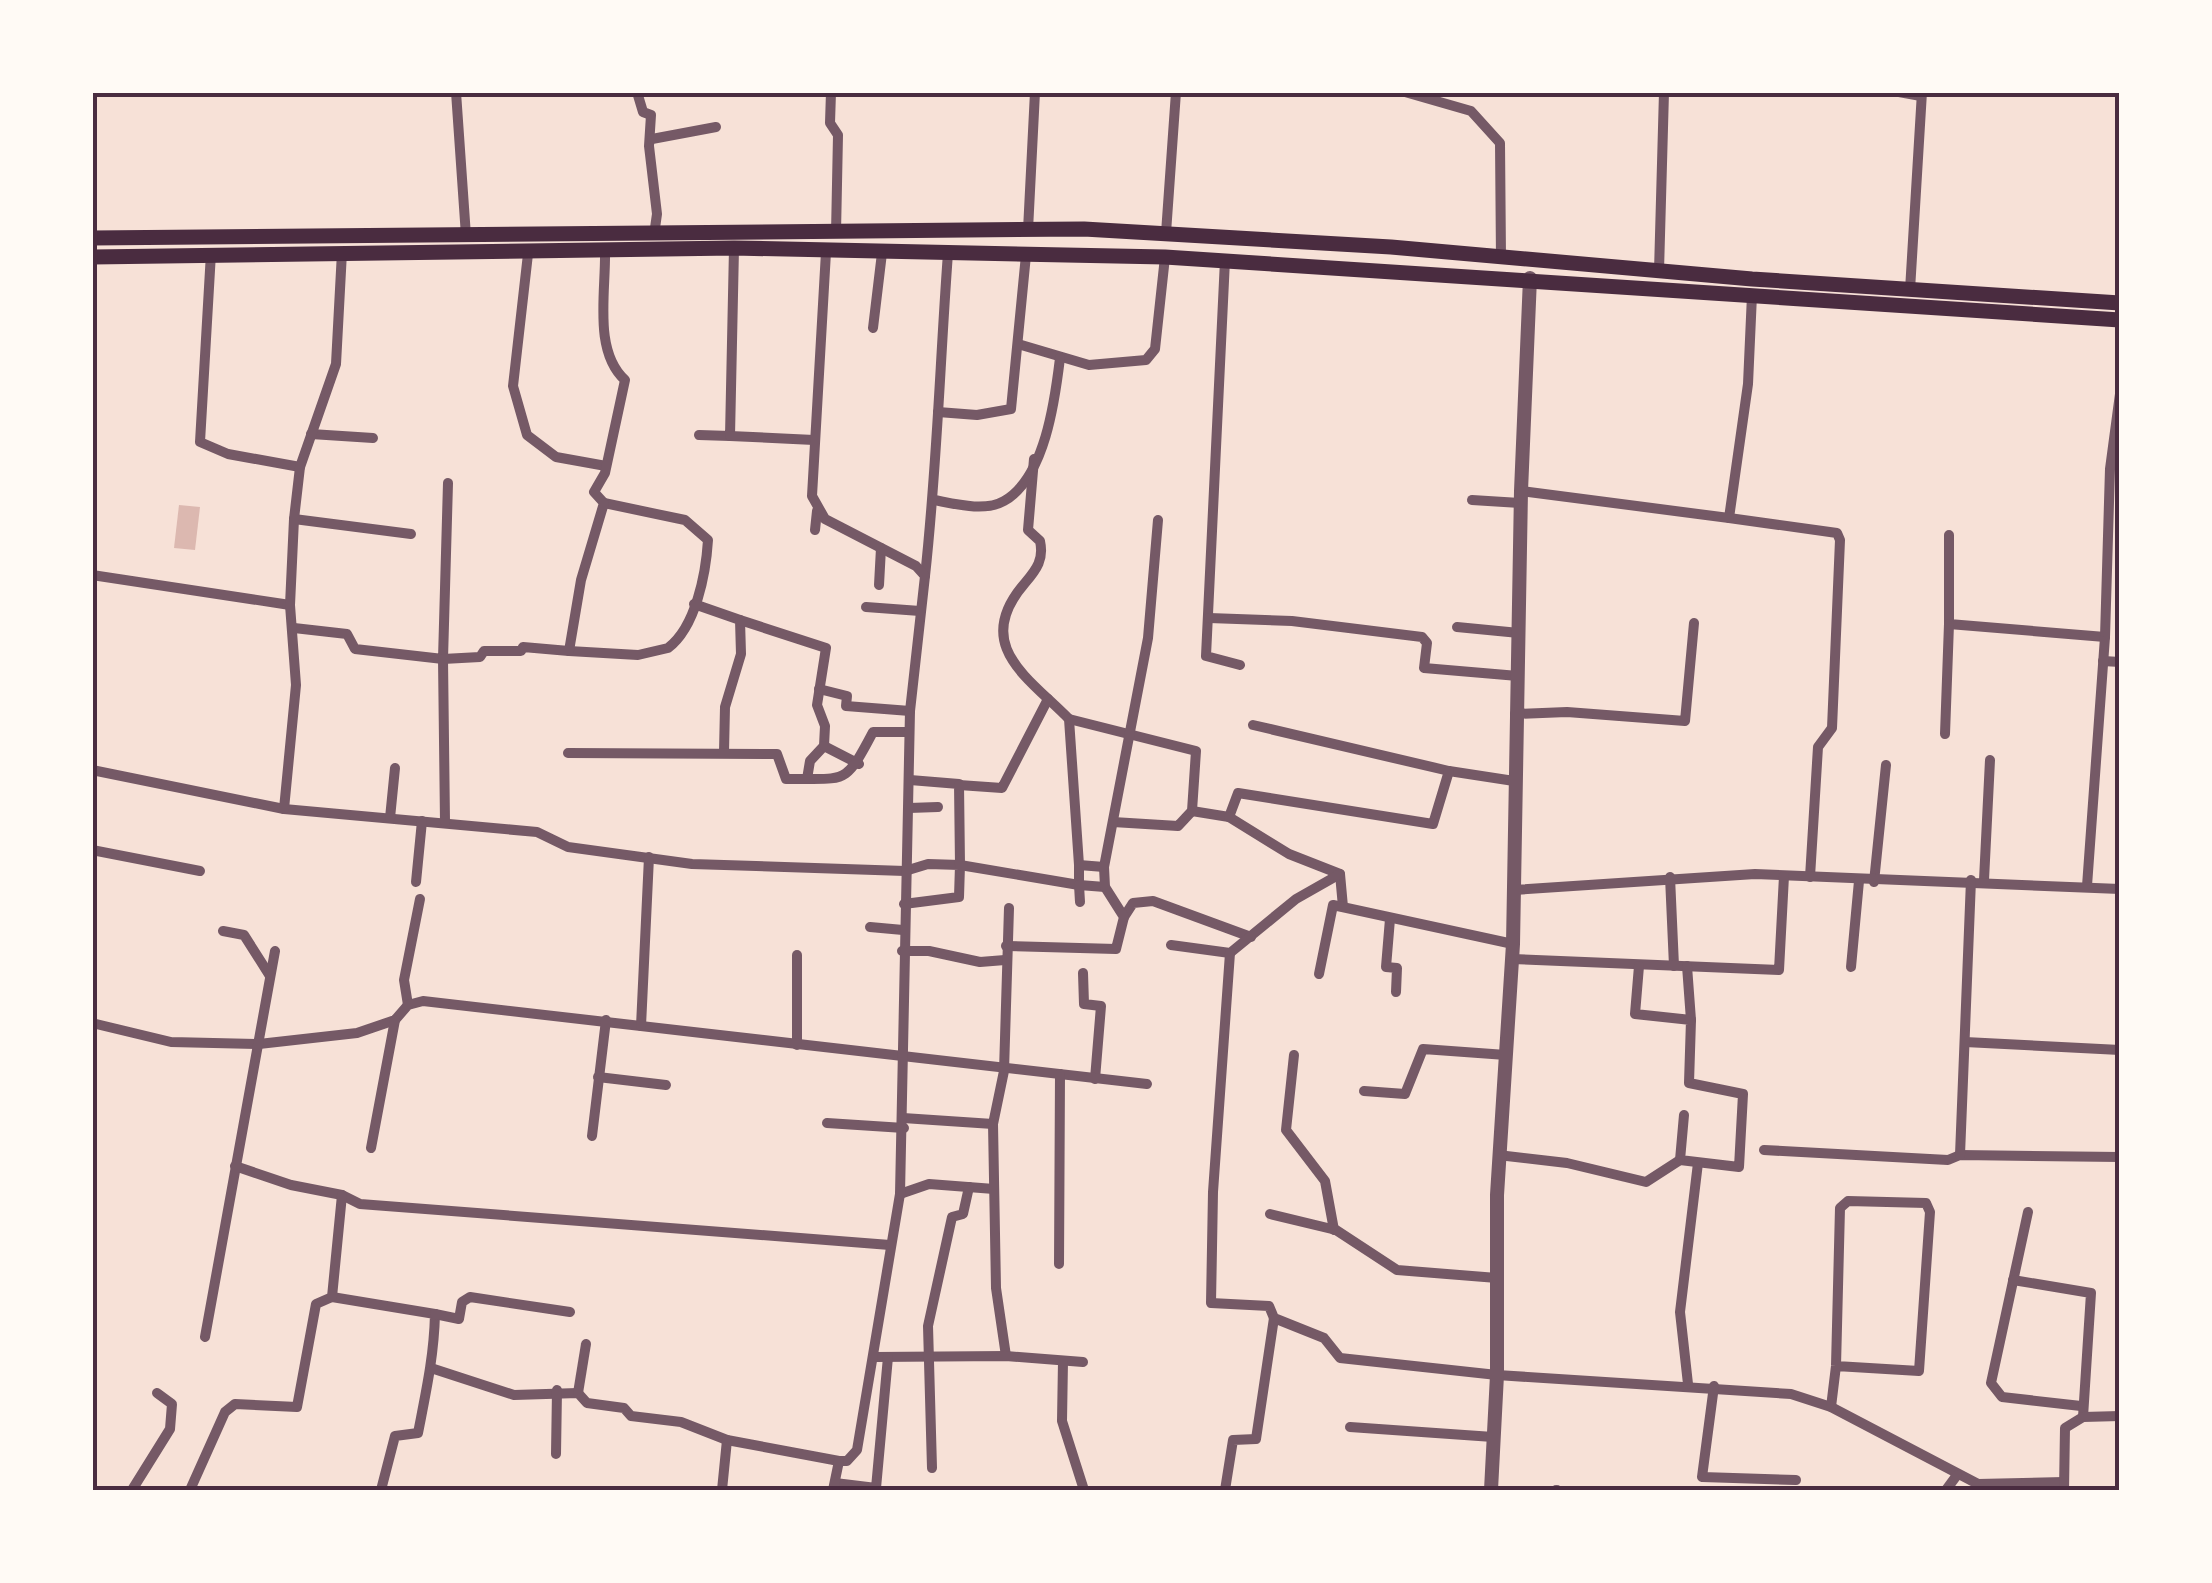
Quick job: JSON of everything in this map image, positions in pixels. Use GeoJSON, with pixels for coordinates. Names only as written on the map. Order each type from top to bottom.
{"type":"FeatureCollection","features":[{"type":"Feature","properties":{"kind":"main road"},"geometry":{"type":"LineString","coordinates":[[92,257],[342,252],[654,236],[1028,230],[1166,233],[1659,270],[2120,320]]}},
{"type":"Feature","properties":{"kind":"main road"},"geometry":{"type":"LineString","coordinates":[[826,252],[832,233]]}},
{"type":"Feature","properties":{"kind":"main road"},"geometry":{"type":"LineString","coordinates":[[1165,257],[1166,233]]}},
{"type":"Feature","properties":{"kind":"main road"},"geometry":{"type":"LineString","coordinates":[[230,236],[231,254]]}},
{"type":"Feature","properties":{"kind":"main road"},"geometry":{"type":"LineString","coordinates":[[92,238],[230,236],[466,244],[528,254],[734,248],[1165,257],[1752,294],[2120,303]]}},
{"type":"Feature","properties":{"kind":"main road"},"geometry":{"type":"LineString","coordinates":[[1500,277],[1501,258]]}},
{"type":"Feature","properties":{"kind":"main road"},"geometry":{"type":"LineString","coordinates":[[1530,278],[1531,260]]}},
{"type":"Feature","properties":{"kind":"street"},"geometry":{"type":"LineString","coordinates":[[456,92],[466,244]]}},
{"type":"Feature","properties":{"kind":"street"},"geometry":{"type":"LineString","coordinates":[[637,92],[643,112],[652,115],[649,146],[657,214],[654,236]]}},
{"type":"Feature","properties":{"kind":"street"},"geometry":{"type":"LineString","coordinates":[[830,92],[830,123],[838,135],[832,233]]}},
{"type":"Feature","properties":{"kind":"street"},"geometry":{"type":"LineString","coordinates":[[1028,230],[1035,92]]}},
{"type":"Feature","properties":{"kind":"street"},"geometry":{"type":"LineString","coordinates":[[1166,233],[1176,92]]}},
{"type":"Feature","properties":{"kind":"street"},"geometry":{"type":"LineString","coordinates":[[1406,92],[1471,111],[1500,143],[1501,258]]}},
{"type":"Feature","properties":{"kind":"street"},"geometry":{"type":"LineString","coordinates":[[1659,270],[1664,92]]}},
{"type":"Feature","properties":{"kind":"street"},"geometry":{"type":"LineString","coordinates":[[1899,92],[1921,94],[1909,298]]}},
{"type":"Feature","properties":{"kind":"street"},"geometry":{"type":"LineString","coordinates":[[652,138],[716,128]]}},
{"type":"Feature","properties":{"kind":"street"},"geometry":{"type":"LineString","coordinates":[[730,436],[734,248]]}},
{"type":"Feature","properties":{"kind":"street"},"geometry":{"type":"LineString","coordinates":[[294,628],[346,634],[356,648],[443,659],[480,657],[484,651],[521,651],[524,647],[638,655],[668,648],[694,604],[707,558],[706,536],[685,520],[604,502],[594,492],[606,466],[625,380],[612,368],[606,348],[605,250]]}},
{"type":"Feature","properties":{"kind":"street"},"geometry":{"type":"LineString","coordinates":[[284,809],[296,685],[290,605],[294,519],[300,467],[336,364],[342,252]]}},
{"type":"Feature","properties":{"kind":"street"},"geometry":{"type":"LineString","coordinates":[[826,252],[812,496],[825,519],[916,566],[925,576]]}},
{"type":"Feature","properties":{"kind":"street"},"geometry":{"type":"LineString","coordinates":[[874,328],[882,253]]}},
{"type":"Feature","properties":{"kind":"street"},"geometry":{"type":"LineString","coordinates":[[434,1369],[514,1395],[557,1390],[578,1393],[587,1404],[624,1408],[631,1416],[681,1422],[728,1440],[839,1461],[848,1460],[857,1450],[900,1194],[904,1123],[900,1057],[902,951],[910,711],[934,500],[940,340],[948,253]]}},
{"type":"Feature","properties":{"kind":"street"},"geometry":{"type":"LineString","coordinates":[[211,254],[200,442],[228,454],[300,467]]}},
{"type":"Feature","properties":{"kind":"street"},"geometry":{"type":"LineString","coordinates":[[528,254],[512,386],[527,435],[556,457],[606,466]]}},
{"type":"Feature","properties":{"kind":"street"},"geometry":{"type":"LineString","coordinates":[[938,412],[977,414],[1012,410],[1026,255]]}},
{"type":"Feature","properties":{"kind":"street"},"geometry":{"type":"LineString","coordinates":[[1018,344],[1090,365],[1146,360],[1155,349],[1165,257]]}},
{"type":"Feature","properties":{"kind":"street"},"geometry":{"type":"LineString","coordinates":[[1225,260],[1207,659],[1240,665]]}},
{"type":"Feature","properties":{"kind":"street"},"geometry":{"type":"LineString","coordinates":[[1491,1490],[1497,1374],[1498,1155],[1512,951],[1520,497],[1530,278]]}},
{"type":"Feature","properties":{"kind":"street"},"geometry":{"type":"LineString","coordinates":[[1729,518],[1748,384],[1752,294]]}},
{"type":"Feature","properties":{"kind":"street"},"geometry":{"type":"LineString","coordinates":[[934,500],[978,506],[1005,500],[1027,478],[1051,418],[1060,358]]}},
{"type":"Feature","properties":{"kind":"street"},"geometry":{"type":"LineString","coordinates":[[2087,886],[2120,394]]}},
{"type":"Feature","properties":{"kind":"street"},"geometry":{"type":"LineString","coordinates":[[311,434],[373,438]]}},
{"type":"Feature","properties":{"kind":"street"},"geometry":{"type":"LineString","coordinates":[[699,435],[814,440]]}},
{"type":"Feature","properties":{"kind":"street"},"geometry":{"type":"LineString","coordinates":[[1034,459],[1028,530],[1040,540],[1040,562],[1016,593],[1004,637],[1006,654],[1020,675],[1069,718],[1129,735],[1193,746],[1192,811]]}},
{"type":"Feature","properties":{"kind":"street"},"geometry":{"type":"LineString","coordinates":[[445,822],[443,659],[448,483]]}},
{"type":"Feature","properties":{"kind":"street"},"geometry":{"type":"LineString","coordinates":[[1472,500],[1520,497],[1729,518],[1840,535],[1832,728],[1818,747],[1810,877]]}},
{"type":"Feature","properties":{"kind":"street"},"geometry":{"type":"LineString","coordinates":[[569,651],[581,580],[604,502]]}},
{"type":"Feature","properties":{"kind":"street"},"geometry":{"type":"LineString","coordinates":[[816,530],[817,510]]}},
{"type":"Feature","properties":{"kind":"street"},"geometry":{"type":"LineString","coordinates":[[294,519],[410,534]]}},
{"type":"Feature","properties":{"kind":"street"},"geometry":{"type":"LineString","coordinates":[[1124,917],[1106,887],[1104,866],[1148,638],[1158,520]]}},
{"type":"Feature","properties":{"kind":"street"},"geometry":{"type":"LineString","coordinates":[[1946,734],[1949,534]]}},
{"type":"Feature","properties":{"kind":"street"},"geometry":{"type":"LineString","coordinates":[[2107,546],[2120,547]]}},
{"type":"Feature","properties":{"kind":"street"},"geometry":{"type":"LineString","coordinates":[[879,586],[881,548]]}},
{"type":"Feature","properties":{"kind":"street"},"geometry":{"type":"LineString","coordinates":[[92,576],[290,605]]}},
{"type":"Feature","properties":{"kind":"street"},"geometry":{"type":"LineString","coordinates":[[694,604],[826,648],[820,690],[824,746],[810,761],[806,778]]}},
{"type":"Feature","properties":{"kind":"street"},"geometry":{"type":"LineString","coordinates":[[866,607],[920,611]]}},
{"type":"Feature","properties":{"kind":"street"},"geometry":{"type":"LineString","coordinates":[[1208,618],[1292,621],[1422,637],[1426,644],[1424,668],[1518,676]]}},
{"type":"Feature","properties":{"kind":"street"},"geometry":{"type":"LineString","coordinates":[[724,752],[725,708],[740,654],[740,620]]}},
{"type":"Feature","properties":{"kind":"street"},"geometry":{"type":"LineString","coordinates":[[1516,714],[1567,712],[1685,721],[1694,623]]}},
{"type":"Feature","properties":{"kind":"street"},"geometry":{"type":"LineString","coordinates":[[1949,624],[2105,637]]}},
{"type":"Feature","properties":{"kind":"street"},"geometry":{"type":"LineString","coordinates":[[1457,627],[1518,633]]}},
{"type":"Feature","properties":{"kind":"street"},"geometry":{"type":"LineString","coordinates":[[2104,661],[2120,662]]}},
{"type":"Feature","properties":{"kind":"street"},"geometry":{"type":"LineString","coordinates":[[820,690],[847,696],[846,706],[910,711]]}},
{"type":"Feature","properties":{"kind":"street"},"geometry":{"type":"LineString","coordinates":[[910,780],[1002,788],[1048,699]]}},
{"type":"Feature","properties":{"kind":"street"},"geometry":{"type":"LineString","coordinates":[[1069,718],[1080,902]]}},
{"type":"Feature","properties":{"kind":"street"},"geometry":{"type":"LineString","coordinates":[[1253,726],[1450,771],[1514,781]]}},
{"type":"Feature","properties":{"kind":"street"},"geometry":{"type":"LineString","coordinates":[[568,753],[777,754],[786,779],[847,776],[859,764],[873,732],[909,732]]}},
{"type":"Feature","properties":{"kind":"street"},"geometry":{"type":"LineString","coordinates":[[824,746],[859,764]]}},
{"type":"Feature","properties":{"kind":"street"},"geometry":{"type":"LineString","coordinates":[[1984,880],[1990,760]]}},
{"type":"Feature","properties":{"kind":"street"},"geometry":{"type":"LineString","coordinates":[[1874,882],[1886,765]]}},
{"type":"Feature","properties":{"kind":"street"},"geometry":{"type":"LineString","coordinates":[[390,818],[395,768]]}},
{"type":"Feature","properties":{"kind":"street"},"geometry":{"type":"LineString","coordinates":[[92,770],[284,809],[536,832],[568,847],[650,857],[778,870],[905,871],[928,864],[960,864],[1106,887]]}},
{"type":"Feature","properties":{"kind":"street"},"geometry":{"type":"LineString","coordinates":[[1230,817],[1238,793],[1432,824],[1450,771]]}},
{"type":"Feature","properties":{"kind":"street"},"geometry":{"type":"LineString","coordinates":[[904,904],[959,897],[959,785]]}},
{"type":"Feature","properties":{"kind":"street"},"geometry":{"type":"LineString","coordinates":[[909,808],[938,807]]}},
{"type":"Feature","properties":{"kind":"street"},"geometry":{"type":"LineString","coordinates":[[1112,822],[1170,828],[1192,811],[1230,817],[1289,854],[1340,874]]}},
{"type":"Feature","properties":{"kind":"street"},"geometry":{"type":"LineString","coordinates":[[416,882],[422,820]]}},
{"type":"Feature","properties":{"kind":"street"},"geometry":{"type":"LineString","coordinates":[[92,850],[200,871]]}},
{"type":"Feature","properties":{"kind":"street"},"geometry":{"type":"LineString","coordinates":[[641,1026],[650,857]]}},
{"type":"Feature","properties":{"kind":"street"},"geometry":{"type":"LineString","coordinates":[[1079,864],[1104,866]]}},
{"type":"Feature","properties":{"kind":"street"},"geometry":{"type":"LineString","coordinates":[[1340,874],[1343,907]]}},
{"type":"Feature","properties":{"kind":"street"},"geometry":{"type":"LineString","coordinates":[[1171,945],[1230,953],[1296,899],[1340,874]]}},
{"type":"Feature","properties":{"kind":"street"},"geometry":{"type":"LineString","coordinates":[[1318,974],[1332,905],[1512,951],[1639,966],[1779,970],[1784,876]]}},
{"type":"Feature","properties":{"kind":"street"},"geometry":{"type":"LineString","coordinates":[[1514,890],[1670,877],[1784,876],[1874,882],[1984,880],[2120,888]]}},
{"type":"Feature","properties":{"kind":"street"},"geometry":{"type":"LineString","coordinates":[[1670,877],[1674,966]]}},
{"type":"Feature","properties":{"kind":"street"},"geometry":{"type":"LineString","coordinates":[[1960,1155],[1971,880]]}},
{"type":"Feature","properties":{"kind":"street"},"geometry":{"type":"LineString","coordinates":[[1851,967],[1859,881]]}},
{"type":"Feature","properties":{"kind":"street"},"geometry":{"type":"LineString","coordinates":[[408,1004],[404,980],[420,899]]}},
{"type":"Feature","properties":{"kind":"street"},"geometry":{"type":"LineString","coordinates":[[1006,946],[1110,952],[1116,949],[1124,917],[1133,904],[1153,902],[1251,937]]}},
{"type":"Feature","properties":{"kind":"street"},"geometry":{"type":"LineString","coordinates":[[1006,1356],[997,1304],[993,1124],[1004,1071],[1009,908]]}},
{"type":"Feature","properties":{"kind":"street"},"geometry":{"type":"LineString","coordinates":[[1390,918],[1386,967],[1398,968],[1396,992]]}},
{"type":"Feature","properties":{"kind":"street"},"geometry":{"type":"LineString","coordinates":[[870,927],[903,930]]}},
{"type":"Feature","properties":{"kind":"street"},"geometry":{"type":"LineString","coordinates":[[223,931],[244,936],[270,977]]}},
{"type":"Feature","properties":{"kind":"street"},"geometry":{"type":"LineString","coordinates":[[206,1336],[275,951]]}},
{"type":"Feature","properties":{"kind":"street"},"geometry":{"type":"LineString","coordinates":[[902,951],[929,951],[980,962],[1005,960]]}},
{"type":"Feature","properties":{"kind":"street"},"geometry":{"type":"LineString","coordinates":[[1225,1490],[1232,1440],[1256,1438],[1274,1318],[1269,1306],[1211,1303],[1209,1298],[1230,953]]}},
{"type":"Feature","properties":{"kind":"street"},"geometry":{"type":"LineString","coordinates":[[797,954],[798,1045]]}},
{"type":"Feature","properties":{"kind":"street"},"geometry":{"type":"LineString","coordinates":[[1639,966],[1635,1014],[1690,1020]]}},
{"type":"Feature","properties":{"kind":"street"},"geometry":{"type":"LineString","coordinates":[[1498,1155],[1567,1163],[1646,1182],[1680,1160],[1738,1167],[1743,1094],[1689,1083],[1687,966]]}},
{"type":"Feature","properties":{"kind":"street"},"geometry":{"type":"LineString","coordinates":[[1083,973],[1084,1004],[1101,1005],[1096,1079]]}},
{"type":"Feature","properties":{"kind":"street"},"geometry":{"type":"LineString","coordinates":[[371,1148],[395,1020],[408,1004],[424,1000],[1004,1071],[1147,1084]]}},
{"type":"Feature","properties":{"kind":"street"},"geometry":{"type":"LineString","coordinates":[[92,1023],[171,1042],[259,1044],[343,1036],[395,1020]]}},
{"type":"Feature","properties":{"kind":"street"},"geometry":{"type":"LineString","coordinates":[[592,1136],[606,1020]]}},
{"type":"Feature","properties":{"kind":"street"},"geometry":{"type":"LineString","coordinates":[[677,1045],[678,1031]]}},
{"type":"Feature","properties":{"kind":"street"},"geometry":{"type":"LineString","coordinates":[[1965,1042],[2120,1050]]}},
{"type":"Feature","properties":{"kind":"street"},"geometry":{"type":"LineString","coordinates":[[1364,1091],[1405,1094],[1423,1049],[1506,1055]]}},
{"type":"Feature","properties":{"kind":"street"},"geometry":{"type":"LineString","coordinates":[[1294,1055],[1286,1130],[1325,1181],[1334,1230]]}},
{"type":"Feature","properties":{"kind":"street"},"geometry":{"type":"LineString","coordinates":[[1058,1264],[1060,1074]]}},
{"type":"Feature","properties":{"kind":"street"},"geometry":{"type":"LineString","coordinates":[[598,1077],[666,1085]]}},
{"type":"Feature","properties":{"kind":"street"},"geometry":{"type":"LineString","coordinates":[[1680,1160],[1684,1115]]}},
{"type":"Feature","properties":{"kind":"street"},"geometry":{"type":"LineString","coordinates":[[827,1123],[993,1124]]}},
{"type":"Feature","properties":{"kind":"street"},"geometry":{"type":"LineString","coordinates":[[1764,1150],[1948,1160],[1960,1155],[2120,1156]]}},
{"type":"Feature","properties":{"kind":"street"},"geometry":{"type":"LineString","coordinates":[[1688,1384],[1680,1312],[1698,1163]]}},
{"type":"Feature","properties":{"kind":"street"},"geometry":{"type":"LineString","coordinates":[[235,1166],[291,1186],[342,1194],[360,1204],[890,1245]]}},
{"type":"Feature","properties":{"kind":"street"},"geometry":{"type":"LineString","coordinates":[[900,1194],[930,1184],[994,1189]]}},
{"type":"Feature","properties":{"kind":"street"},"geometry":{"type":"LineString","coordinates":[[932,1468],[928,1326],[952,1218],[962,1214],[969,1186]]}},
{"type":"Feature","properties":{"kind":"street"},"geometry":{"type":"LineString","coordinates":[[332,1297],[342,1194]]}},
{"type":"Feature","properties":{"kind":"street"},"geometry":{"type":"LineString","coordinates":[[1830,1407],[1836,1366],[1840,1208],[1848,1201],[1926,1203],[1930,1212],[1920,1372],[1836,1366]]}},
{"type":"Feature","properties":{"kind":"street"},"geometry":{"type":"LineString","coordinates":[[2028,1212],[1991,1383],[2002,1397],[2067,1406],[2079,1415],[2120,1416]]}},
{"type":"Feature","properties":{"kind":"street"},"geometry":{"type":"LineString","coordinates":[[1270,1214],[1334,1230],[1397,1270],[1497,1278]]}},
{"type":"Feature","properties":{"kind":"street"},"geometry":{"type":"LineString","coordinates":[[1274,1318],[1324,1338],[1340,1358],[1497,1374],[1791,1394],[1830,1407],[1957,1475],[2002,1486],[2064,1486],[2064,1432],[2079,1415],[2091,1293],[2013,1280]]}},
{"type":"Feature","properties":{"kind":"street"},"geometry":{"type":"LineString","coordinates":[[190,1490],[225,1412],[235,1404],[295,1410],[316,1304],[332,1297],[460,1319],[462,1302],[470,1297],[570,1312]]}},
{"type":"Feature","properties":{"kind":"street"},"geometry":{"type":"LineString","coordinates":[[381,1490],[394,1436],[418,1433],[426,1386],[434,1369],[435,1314]]}},
{"type":"Feature","properties":{"kind":"street"},"geometry":{"type":"LineString","coordinates":[[578,1393],[586,1344]]}},
{"type":"Feature","properties":{"kind":"street"},"geometry":{"type":"LineString","coordinates":[[874,1356],[1006,1356],[1083,1362]]}},
{"type":"Feature","properties":{"kind":"street"},"geometry":{"type":"LineString","coordinates":[[839,1461],[834,1487],[876,1488],[888,1357]]}},
{"type":"Feature","properties":{"kind":"street"},"geometry":{"type":"LineString","coordinates":[[1064,1361],[1062,1421],[1084,1490]]}},
{"type":"Feature","properties":{"kind":"street"},"geometry":{"type":"LineString","coordinates":[[1698,1490],[1714,1386]]}},
{"type":"Feature","properties":{"kind":"street"},"geometry":{"type":"LineString","coordinates":[[556,1454],[557,1390]]}},
{"type":"Feature","properties":{"kind":"street"},"geometry":{"type":"LineString","coordinates":[[132,1490],[170,1429],[172,1404],[157,1393]]}},
{"type":"Feature","properties":{"kind":"street"},"geometry":{"type":"LineString","coordinates":[[1350,1427],[1492,1437]]}},
{"type":"Feature","properties":{"kind":"street"},"geometry":{"type":"LineString","coordinates":[[722,1490],[728,1440]]}},
{"type":"Feature","properties":{"kind":"street"},"geometry":{"type":"LineString","coordinates":[[1946,1490],[1957,1475]]}},
{"type":"Feature","properties":{"kind":"street"},"geometry":{"type":"LineString","coordinates":[[1702,1477],[1796,1480]]}},
{"type":"Feature","properties":{"kind":"shaded area"},"geometry":{"type":"Polygon","coordinates":[[[179,505],[200,507],[195,550],[174,548],[179,505]]]}}]}
